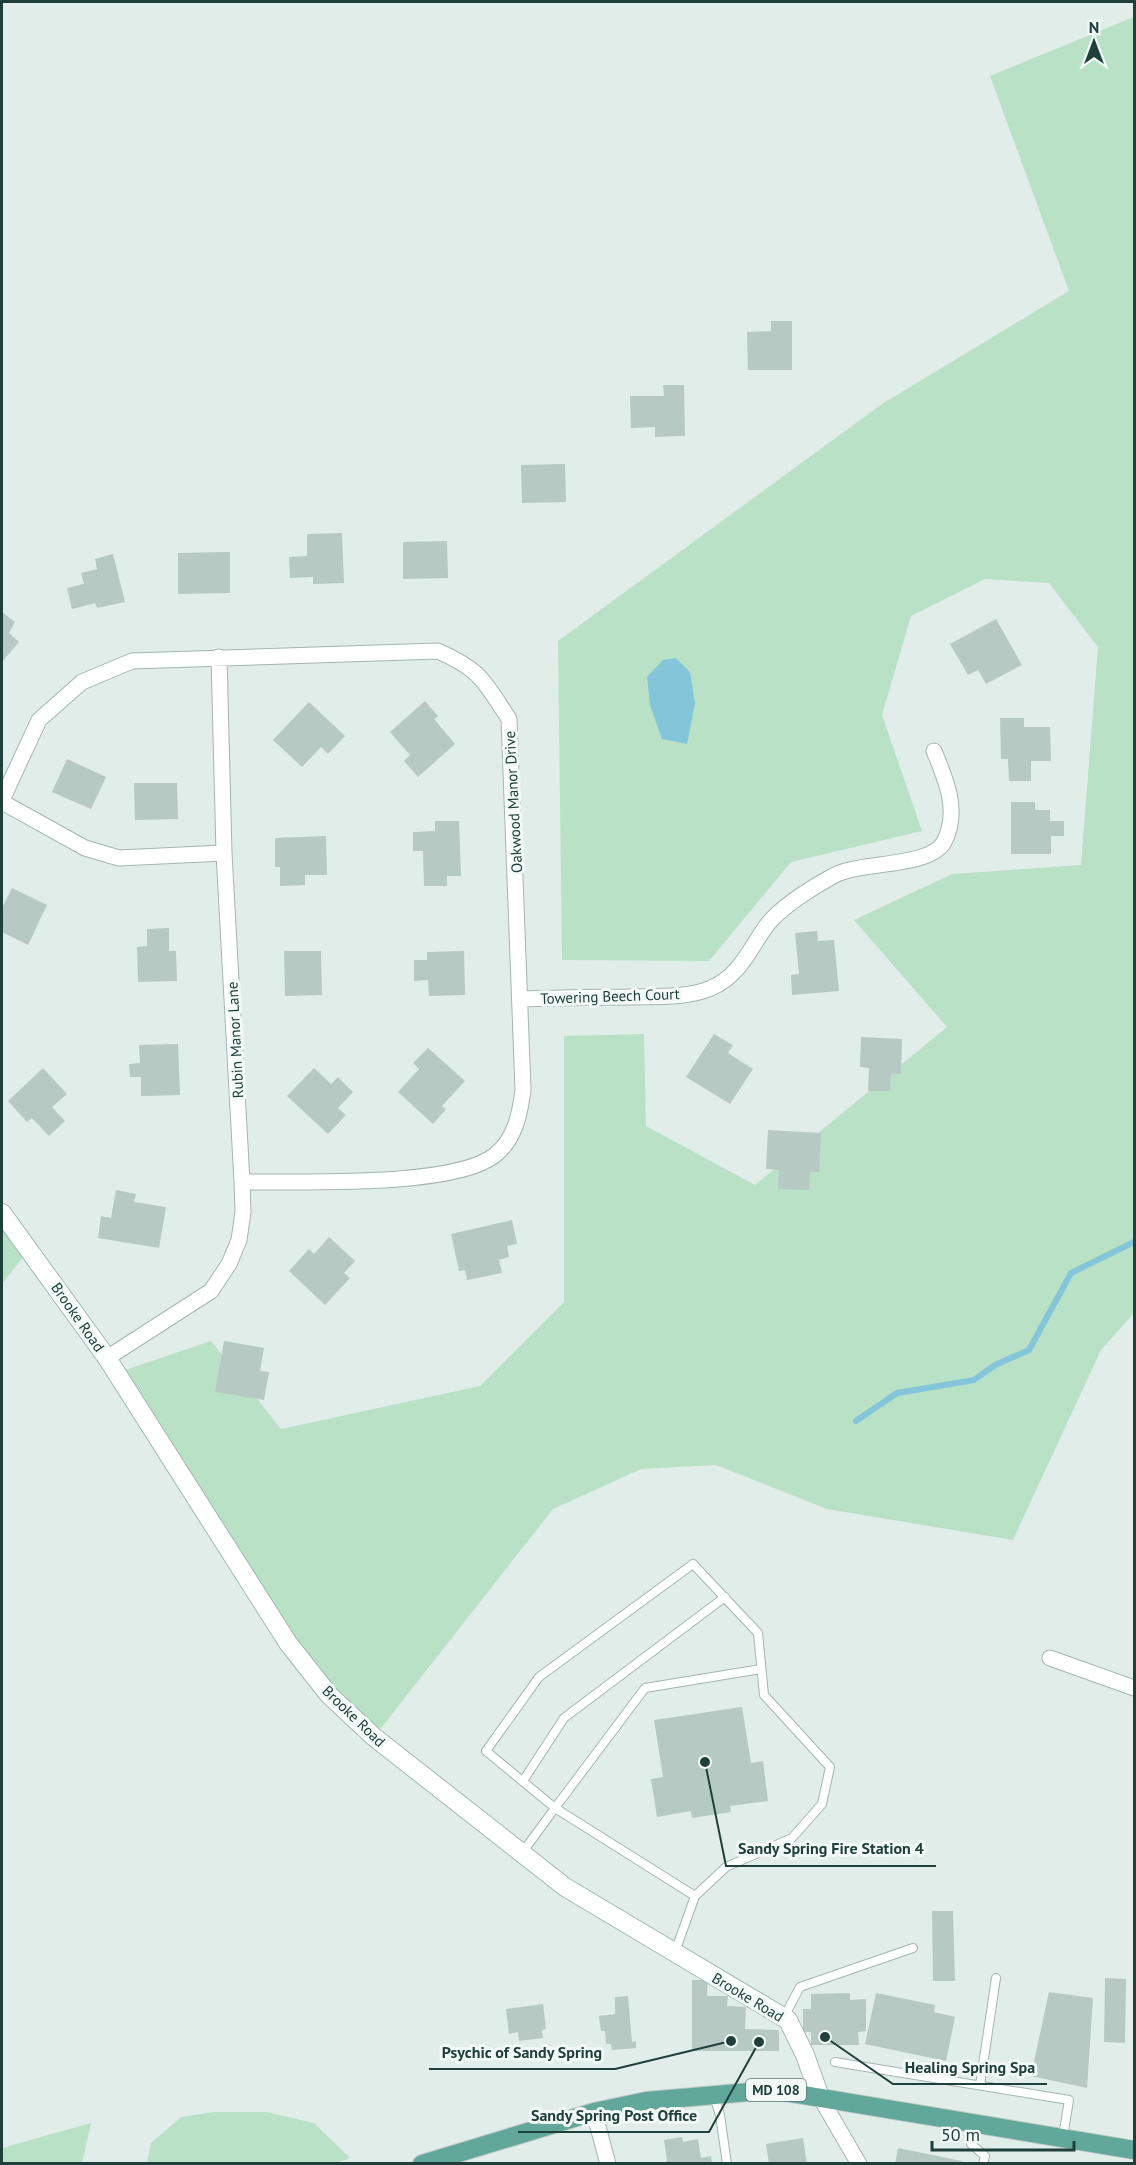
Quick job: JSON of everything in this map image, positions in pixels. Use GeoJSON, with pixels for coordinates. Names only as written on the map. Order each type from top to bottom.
{"type":"FeatureCollection","features":[{"type":"Feature","properties":{"kind":"main road","name":"MD 108"},"geometry":{"type":"LineString","coordinates":[[422,2163],[594,2112],[646,2101],[773,2090],[1134,2150]]}},
{"type":"Feature","properties":{"kind":"street","name":"Oakwood Manor Drive"},"geometry":{"type":"LineString","coordinates":[[2,801],[39,720],[82,682],[132,661],[438,651],[467,664],[481,677],[509,719],[521,999],[523,1090],[520,1117],[495,1155],[472,1168],[425,1177],[242,1182]]}},
{"type":"Feature","properties":{"kind":"street","name":"Rubin Manor Lane"},"geometry":{"type":"LineString","coordinates":[[107,1358],[211,1291],[229,1264],[239,1240],[243,1212],[242,1182],[225,853],[219,657]]}},
{"type":"Feature","properties":{"kind":"street","name":"Towering Beech Court"},"geometry":{"type":"LineString","coordinates":[[521,999],[671,996],[711,988],[737,971],[769,923],[808,891],[836,874],[887,862],[913,860],[934,851],[943,843],[949,819],[951,792],[934,751]]}},
{"type":"Feature","properties":{"kind":"street"},"geometry":{"type":"LineString","coordinates":[[2,801],[85,848],[119,858],[225,853]]}},
{"type":"Feature","properties":{"kind":"street","name":"Brooke Road"},"geometry":{"type":"LineString","coordinates":[[2,1213],[107,1358],[288,1643],[329,1695],[374,1737],[565,1887],[788,2020],[805,2055],[820,2097]]}},
{"type":"Feature","properties":{"kind":"street"},"geometry":{"type":"LineString","coordinates":[[1050,1658],[1134,1688]]}},
{"type":"Feature","properties":{"kind":"street"},"geometry":{"type":"LineString","coordinates":[[820,2097],[859,2163]]}},
{"type":"Feature","properties":{"kind":"street"},"geometry":{"type":"LineString","coordinates":[[594,2112],[608,2163]]}},
{"type":"Feature","properties":{"kind":"lane"},"geometry":{"type":"LineString","coordinates":[[675,1953],[695,1896],[726,1867],[792,1838],[822,1804],[830,1767],[764,1695],[758,1633],[693,1564],[539,1677],[486,1751],[555,1808],[695,1896]]}},
{"type":"Feature","properties":{"kind":"lane"},"geometry":{"type":"LineString","coordinates":[[523,1781],[564,1718],[725,1597]]}},
{"type":"Feature","properties":{"kind":"lane"},"geometry":{"type":"LineString","coordinates":[[522,1853],[645,1688],[761,1669]]}},
{"type":"Feature","properties":{"kind":"lane"},"geometry":{"type":"LineString","coordinates":[[784,2018],[800,1988],[913,1948]]}},
{"type":"Feature","properties":{"kind":"lane"},"geometry":{"type":"LineString","coordinates":[[980,2085],[996,1978]]}},
{"type":"Feature","properties":{"kind":"lane"},"geometry":{"type":"LineString","coordinates":[[835,2062],[1069,2100],[1063,2138]]}},
{"type":"Feature","properties":{"kind":"lane"},"geometry":{"type":"LineString","coordinates":[[714,2096],[720,2115],[727,2163]]}},
{"type":"Feature","properties":{"kind":"lane"},"geometry":{"type":"LineString","coordinates":[[970,2122],[971,2144],[985,2156],[983,2163]]}},
{"type":"Feature","properties":{"kind":"green space"},"geometry":{"type":"Polygon","coordinates":[[[1134,17],[1134,1313],[1101,1350],[1013,1540],[827,1509],[716,1465],[641,1469],[553,1509],[374,1737],[329,1695],[116,1373],[211,1341],[281,1429],[480,1386],[564,1302],[564,1036],[644,1034],[646,1126],[755,1185],[947,1027],[854,920],[952,874],[1081,865],[1098,647],[1049,583],[985,579],[911,616],[882,715],[922,831],[791,862],[709,961],[562,960],[558,641],[882,404],[1069,291],[990,76],[1134,17]]]}},
{"type":"Feature","properties":{"kind":"green space"},"geometry":{"type":"Polygon","coordinates":[[[2,1213],[30,1248],[2,1284],[2,1213]]]}},
{"type":"Feature","properties":{"kind":"green space"},"geometry":{"type":"Polygon","coordinates":[[[214,2112],[266,2112],[314,2123],[350,2158],[333,2164],[147,2163],[151,2143],[181,2117],[214,2112]]]}},
{"type":"Feature","properties":{"kind":"green space"},"geometry":{"type":"Polygon","coordinates":[[[91,2123],[82,2163],[2,2163],[2,2148],[91,2123]]]}},
{"type":"Feature","properties":{"kind":"water"},"geometry":{"type":"Polygon","coordinates":[[[676,658],[690,672],[695,703],[687,744],[662,739],[650,705],[647,677],[663,660],[676,658]]]}},
{"type":"Feature","properties":{"kind":"building"},"geometry":{"type":"Polygon","coordinates":[[[771,321],[792,321],[792,370],[748,370],[747,332],[771,331],[771,321]]]}},
{"type":"Feature","properties":{"kind":"building"},"geometry":{"type":"Polygon","coordinates":[[[663,385],[684,385],[685,436],[655,437],[655,427],[631,428],[630,396],[664,396],[663,385]]]}},
{"type":"Feature","properties":{"kind":"building"},"geometry":{"type":"Polygon","coordinates":[[[565,464],[566,502],[522,503],[521,465],[565,464]]]}},
{"type":"Feature","properties":{"kind":"building"},"geometry":{"type":"Polygon","coordinates":[[[342,533],[344,583],[313,584],[313,577],[290,578],[289,557],[307,556],[307,534],[342,533]]]}},
{"type":"Feature","properties":{"kind":"building"},"geometry":{"type":"Polygon","coordinates":[[[447,541],[448,578],[403,579],[403,542],[447,541]]]}},
{"type":"Feature","properties":{"kind":"building"},"geometry":{"type":"Polygon","coordinates":[[[230,552],[230,593],[178,594],[178,553],[230,552]]]}},
{"type":"Feature","properties":{"kind":"building"},"geometry":{"type":"Polygon","coordinates":[[[113,554],[125,602],[97,608],[95,603],[72,609],[67,588],[84,584],[81,573],[97,569],[95,559],[113,554]]]}},
{"type":"Feature","properties":{"kind":"building"},"geometry":{"type":"Polygon","coordinates":[[[2,612],[15,622],[9,633],[19,642],[2,662],[2,612]]]}},
{"type":"Feature","properties":{"kind":"building"},"geometry":{"type":"Polygon","coordinates":[[[996,619],[1022,665],[986,684],[978,670],[968,675],[950,644],[996,619]]]}},
{"type":"Feature","properties":{"kind":"building"},"geometry":{"type":"Polygon","coordinates":[[[425,701],[438,716],[434,719],[455,744],[418,777],[404,761],[410,755],[390,732],[425,701]]]}},
{"type":"Feature","properties":{"kind":"building"},"geometry":{"type":"Polygon","coordinates":[[[309,702],[345,736],[328,754],[321,747],[302,767],[273,740],[309,702]]]}},
{"type":"Feature","properties":{"kind":"building"},"geometry":{"type":"Polygon","coordinates":[[[1000,718],[1024,718],[1024,727],[1050,727],[1051,761],[1031,761],[1031,781],[1009,781],[1008,759],[1001,759],[1000,718]]]}},
{"type":"Feature","properties":{"kind":"building"},"geometry":{"type":"Polygon","coordinates":[[[67,759],[106,777],[91,809],[52,792],[67,759]]]}},
{"type":"Feature","properties":{"kind":"building"},"geometry":{"type":"Polygon","coordinates":[[[134,783],[177,783],[178,819],[135,820],[134,783]]]}},
{"type":"Feature","properties":{"kind":"building"},"geometry":{"type":"Polygon","coordinates":[[[1011,802],[1035,802],[1035,810],[1050,810],[1050,821],[1064,821],[1064,836],[1051,836],[1051,854],[1011,854],[1011,802]]]}},
{"type":"Feature","properties":{"kind":"building"},"geometry":{"type":"Polygon","coordinates":[[[435,821],[459,821],[461,876],[447,876],[447,886],[424,886],[423,851],[413,851],[413,832],[435,831],[435,821]]]}},
{"type":"Feature","properties":{"kind":"building"},"geometry":{"type":"Polygon","coordinates":[[[326,836],[327,875],[305,875],[305,885],[280,886],[280,867],[275,867],[275,838],[326,836]]]}},
{"type":"Feature","properties":{"kind":"building"},"geometry":{"type":"Polygon","coordinates":[[[12,888],[47,905],[28,945],[2,932],[2,908],[12,888]]]}},
{"type":"Feature","properties":{"kind":"building"},"geometry":{"type":"Polygon","coordinates":[[[169,928],[169,951],[176,951],[177,981],[138,982],[137,947],[147,946],[147,929],[169,928]]]}},
{"type":"Feature","properties":{"kind":"building"},"geometry":{"type":"Polygon","coordinates":[[[817,931],[818,941],[834,940],[839,991],[792,995],[791,975],[799,974],[795,933],[817,931]]]}},
{"type":"Feature","properties":{"kind":"building"},"geometry":{"type":"Polygon","coordinates":[[[284,951],[321,951],[322,995],[285,996],[284,951]]]}},
{"type":"Feature","properties":{"kind":"building"},"geometry":{"type":"Polygon","coordinates":[[[464,951],[465,995],[429,996],[428,980],[414,981],[414,960],[427,960],[427,952],[464,951]]]}},
{"type":"Feature","properties":{"kind":"building"},"geometry":{"type":"Polygon","coordinates":[[[714,1034],[733,1045],[728,1053],[753,1069],[730,1104],[686,1077],[714,1034]]]}},
{"type":"Feature","properties":{"kind":"building"},"geometry":{"type":"Polygon","coordinates":[[[861,1037],[902,1039],[901,1074],[891,1074],[890,1091],[868,1091],[869,1068],[860,1067],[861,1037]]]}},
{"type":"Feature","properties":{"kind":"building"},"geometry":{"type":"Polygon","coordinates":[[[178,1044],[180,1095],[141,1096],[141,1077],[130,1077],[129,1064],[140,1063],[139,1045],[178,1044]]]}},
{"type":"Feature","properties":{"kind":"building"},"geometry":{"type":"Polygon","coordinates":[[[428,1048],[465,1081],[442,1106],[446,1109],[433,1124],[398,1092],[419,1069],[413,1063],[428,1048]]]}},
{"type":"Feature","properties":{"kind":"building"},"geometry":{"type":"Polygon","coordinates":[[[43,1068],[67,1094],[52,1107],[65,1121],[49,1136],[32,1118],[27,1122],[8,1101],[43,1068]]]}},
{"type":"Feature","properties":{"kind":"building"},"geometry":{"type":"Polygon","coordinates":[[[314,1068],[331,1084],[338,1077],[353,1092],[338,1108],[346,1115],[328,1134],[287,1096],[314,1068]]]}},
{"type":"Feature","properties":{"kind":"building"},"geometry":{"type":"Polygon","coordinates":[[[768,1130],[821,1133],[819,1172],[810,1172],[809,1190],[778,1189],[779,1170],[766,1169],[768,1130]]]}},
{"type":"Feature","properties":{"kind":"building"},"geometry":{"type":"Polygon","coordinates":[[[116,1190],[136,1194],[134,1202],[166,1207],[159,1248],[98,1238],[101,1216],[111,1218],[116,1190]]]}},
{"type":"Feature","properties":{"kind":"building"},"geometry":{"type":"Polygon","coordinates":[[[512,1220],[517,1244],[507,1246],[509,1257],[499,1260],[502,1273],[467,1280],[465,1270],[459,1271],[451,1234],[512,1220]]]}},
{"type":"Feature","properties":{"kind":"building"},"geometry":{"type":"Polygon","coordinates":[[[329,1237],[355,1261],[344,1273],[350,1278],[325,1305],[289,1271],[309,1249],[314,1254],[329,1237]]]}},
{"type":"Feature","properties":{"kind":"building"},"geometry":{"type":"Polygon","coordinates":[[[224,1341],[264,1348],[260,1371],[269,1372],[264,1400],[215,1392],[224,1341]]]}},
{"type":"Feature","properties":{"kind":"building"},"geometry":{"type":"Polygon","coordinates":[[[742,1707],[751,1763],[763,1761],[768,1801],[730,1806],[731,1812],[692,1818],[691,1811],[657,1817],[651,1779],[663,1777],[654,1720],[742,1707]]]}},
{"type":"Feature","properties":{"kind":"building"},"geometry":{"type":"Polygon","coordinates":[[[932,1911],[953,1911],[955,1981],[933,1981],[932,1911]]]}},
{"type":"Feature","properties":{"kind":"building"},"geometry":{"type":"Polygon","coordinates":[[[1105,1978],[1126,1979],[1125,2043],[1104,2042],[1105,1978]]]}},
{"type":"Feature","properties":{"kind":"building"},"geometry":{"type":"Polygon","coordinates":[[[692,1980],[708,1980],[707,1996],[728,1996],[727,2006],[746,2007],[745,2029],[779,2030],[779,2051],[692,2051],[692,1980]]]}},
{"type":"Feature","properties":{"kind":"building"},"geometry":{"type":"Polygon","coordinates":[[[1049,1992],[1093,1998],[1087,2088],[1031,2076],[1049,1992]]]}},
{"type":"Feature","properties":{"kind":"building"},"geometry":{"type":"Polygon","coordinates":[[[850,1993],[850,2000],[866,1999],[866,2031],[858,2032],[859,2045],[811,2045],[811,2032],[803,2032],[803,2009],[811,2009],[811,1994],[850,1993]]]}},
{"type":"Feature","properties":{"kind":"building"},"geometry":{"type":"Polygon","coordinates":[[[876,1993],[935,2005],[934,2012],[955,2017],[946,2061],[865,2044],[876,1993]]]}},
{"type":"Feature","properties":{"kind":"building"},"geometry":{"type":"Polygon","coordinates":[[[628,1996],[632,2042],[636,2041],[636,2048],[612,2050],[611,2044],[606,2044],[605,2031],[601,2031],[599,2016],[615,2014],[615,1997],[628,1996]]]}},
{"type":"Feature","properties":{"kind":"building"},"geometry":{"type":"Polygon","coordinates":[[[543,2004],[546,2029],[542,2030],[543,2038],[519,2041],[518,2032],[509,2034],[506,2009],[543,2004]]]}},
{"type":"Feature","properties":{"kind":"building"},"geometry":{"type":"Polygon","coordinates":[[[682,2137],[683,2142],[698,2139],[701,2158],[711,2156],[712,2164],[661,2164],[667,2161],[664,2140],[682,2137]]]}},
{"type":"Feature","properties":{"kind":"building"},"geometry":{"type":"Polygon","coordinates":[[[803,2138],[807,2164],[769,2164],[766,2144],[803,2138]]]}},
{"type":"Feature","properties":{"kind":"building"},"geometry":{"type":"Polygon","coordinates":[[[898,2148],[962,2161],[961,2164],[895,2164],[898,2148]]]}},
{"type":"Feature","properties":{"kind":"waterway"},"geometry":{"type":"LineString","coordinates":[[856,1421],[897,1393],[974,1380],[995,1365],[1029,1350],[1071,1273],[1134,1242]]}},
{"type":"Feature","properties":{"kind":"place","name":"Sandy Spring Fire Station 4"},"geometry":{"type":"Point","coordinates":[705,1762]}},
{"type":"Feature","properties":{"kind":"place","name":"Healing Spring Spa"},"geometry":{"type":"Point","coordinates":[825,2037]}},
{"type":"Feature","properties":{"kind":"place","name":"Psychic of Sandy Spring"},"geometry":{"type":"Point","coordinates":[731,2041]}},
{"type":"Feature","properties":{"kind":"place","name":"Sandy Spring Post Office"},"geometry":{"type":"Point","coordinates":[759,2042]}}]}
